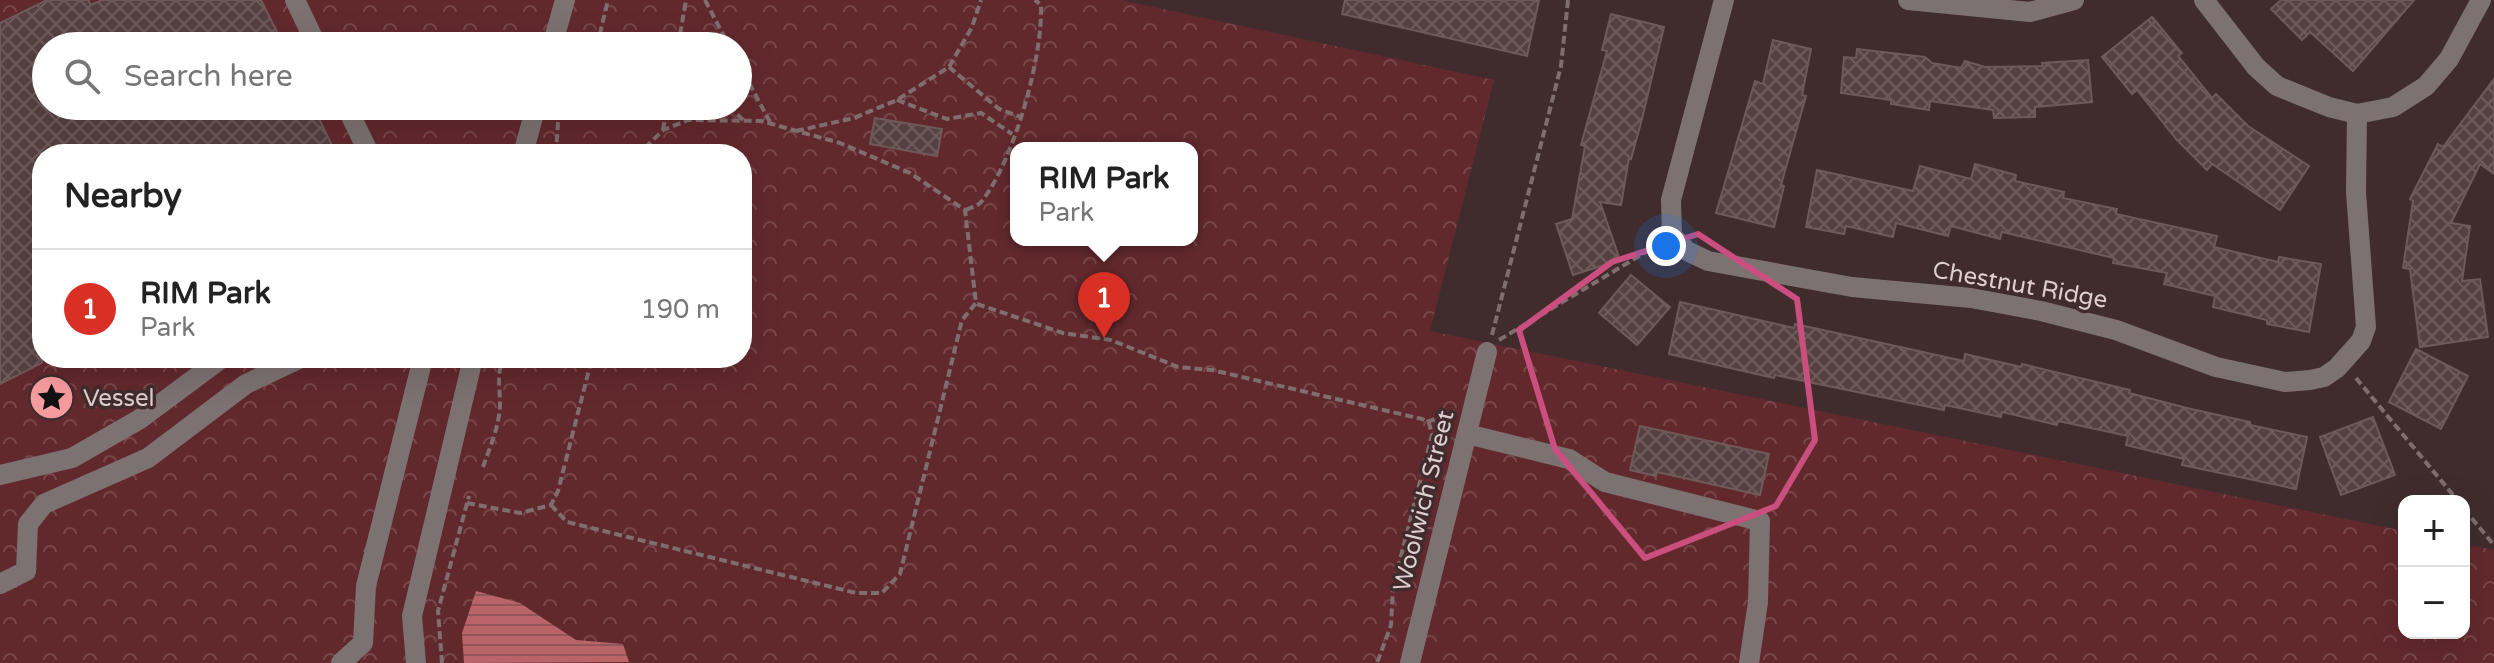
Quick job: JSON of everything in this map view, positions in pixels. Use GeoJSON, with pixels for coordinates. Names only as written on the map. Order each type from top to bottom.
{"type":"FeatureCollection","features":[{"type":"Feature","properties":{"kind":"street"},"geometry":{"type":"LineString","coordinates":[[295,0],[310,32]]}},
{"type":"Feature","properties":{"kind":"street"},"geometry":{"type":"LineString","coordinates":[[556,32],[565,0]]}},
{"type":"Feature","properties":{"kind":"street"},"geometry":{"type":"LineString","coordinates":[[1672,236],[1671,200],[1724,0]]}},
{"type":"Feature","properties":{"kind":"street"},"geometry":{"type":"LineString","coordinates":[[1908,0],[2030,12],[2074,0]]}},
{"type":"Feature","properties":{"kind":"street"},"geometry":{"type":"LineString","coordinates":[[2204,0],[2256,67],[2277,86],[2329,107],[2357,114],[2393,107],[2426,86],[2449,59],[2481,0]]}},
{"type":"Feature","properties":{"kind":"street","name":"Chestnut Ridge"},"geometry":{"type":"LineString","coordinates":[[1672,236],[1687,251],[1708,261],[1852,287],[1971,298],[2041,311],[2116,330],[2216,367],[2285,382],[2310,380],[2324,377],[2349,357],[2361,341],[2366,327],[2356,192],[2357,114]]}},
{"type":"Feature","properties":{"kind":"street"},"geometry":{"type":"LineString","coordinates":[[353,120],[365,144]]}},
{"type":"Feature","properties":{"kind":"street"},"geometry":{"type":"LineString","coordinates":[[526,144],[532,120]]}},
{"type":"Feature","properties":{"kind":"street","name":"Woolwich Street"},"geometry":{"type":"LineString","coordinates":[[1410,663],[1488,350]]}},
{"type":"Feature","properties":{"kind":"street"},"geometry":{"type":"LineString","coordinates":[[0,475],[72,458],[140,419],[211,368]]}},
{"type":"Feature","properties":{"kind":"street"},"geometry":{"type":"LineString","coordinates":[[233,368],[246,384]]}},
{"type":"Feature","properties":{"kind":"street"},"geometry":{"type":"LineString","coordinates":[[0,584],[26,571],[28,524],[44,504],[148,458],[246,384],[280,368]]}},
{"type":"Feature","properties":{"kind":"street"},"geometry":{"type":"LineString","coordinates":[[341,663],[363,643],[366,586],[420,368]]}},
{"type":"Feature","properties":{"kind":"street"},"geometry":{"type":"LineString","coordinates":[[416,663],[412,616],[471,368]]}},
{"type":"Feature","properties":{"kind":"street"},"geometry":{"type":"LineString","coordinates":[[140,419],[159,450]]}},
{"type":"Feature","properties":{"kind":"street"},"geometry":{"type":"LineString","coordinates":[[1467,434],[1569,459],[1605,482],[1760,521],[1758,602],[1749,663]]}},
{"type":"Feature","properties":{"kind":"path"},"geometry":{"type":"LineString","coordinates":[[600,32],[608,0]]}},
{"type":"Feature","properties":{"kind":"path"},"geometry":{"type":"LineString","coordinates":[[680,32],[686,0]]}},
{"type":"Feature","properties":{"kind":"path"},"geometry":{"type":"LineString","coordinates":[[705,0],[722,32]]}},
{"type":"Feature","properties":{"kind":"path"},"geometry":{"type":"LineString","coordinates":[[796,131],[854,118],[897,100],[949,67],[972,27],[981,0]]}},
{"type":"Feature","properties":{"kind":"path"},"geometry":{"type":"LineString","coordinates":[[1011,142],[1021,117],[1042,26],[1041,5],[1035,0]]}},
{"type":"Feature","properties":{"kind":"path"},"geometry":{"type":"LineString","coordinates":[[1488,350],[1561,66],[1568,0]]}},
{"type":"Feature","properties":{"kind":"path"},"geometry":{"type":"LineString","coordinates":[[949,67],[999,109],[1021,117]]}},
{"type":"Feature","properties":{"kind":"path"},"geometry":{"type":"LineString","coordinates":[[752,88],[771,124]]}},
{"type":"Feature","properties":{"kind":"path"},"geometry":{"type":"LineString","coordinates":[[897,100],[947,119],[981,113],[1013,135]]}},
{"type":"Feature","properties":{"kind":"path"},"geometry":{"type":"LineString","coordinates":[[557,144],[558,120]]}},
{"type":"Feature","properties":{"kind":"path"},"geometry":{"type":"LineString","coordinates":[[663,130],[665,120]]}},
{"type":"Feature","properties":{"kind":"path"},"geometry":{"type":"LineString","coordinates":[[551,505],[567,522],[856,593],[882,593],[900,574],[962,320],[976,303],[965,210],[910,173],[840,143],[771,124],[744,121],[688,120],[663,130],[649,144]]}},
{"type":"Feature","properties":{"kind":"path"},"geometry":{"type":"LineString","coordinates":[[965,210],[980,204],[1003,165],[1010,144]]}},
{"type":"Feature","properties":{"kind":"path"},"geometry":{"type":"LineString","coordinates":[[1488,350],[1672,236]]}},
{"type":"Feature","properties":{"kind":"path"},"geometry":{"type":"LineString","coordinates":[[976,303],[1063,333],[1111,340],[1178,367],[1212,370],[1429,423],[1432,435],[1393,587],[1391,625],[1377,663]]}},
{"type":"Feature","properties":{"kind":"path"},"geometry":{"type":"LineString","coordinates":[[483,467],[495,432],[500,404],[499,368]]}},
{"type":"Feature","properties":{"kind":"path"},"geometry":{"type":"LineString","coordinates":[[467,503],[520,513],[551,505],[558,491],[589,368]]}},
{"type":"Feature","properties":{"kind":"path"},"geometry":{"type":"LineString","coordinates":[[2356,378],[2453,495]]}},
{"type":"Feature","properties":{"kind":"path"},"geometry":{"type":"LineString","coordinates":[[442,663],[438,611],[469,496]]}},
{"type":"Feature","properties":{"kind":"path"},"geometry":{"type":"LineString","coordinates":[[2470,516],[2494,545]]}},
{"type":"Feature","properties":{"kind":"highlighted area"},"geometry":{"type":"Polygon","coordinates":[[[1698,234],[1797,299],[1815,440],[1776,506],[1645,558],[1555,449],[1519,330],[1612,262],[1698,234]]]}},
{"type":"Feature","properties":{"kind":"green space"},"geometry":{"type":"Polygon","coordinates":[[[0,0],[1121,0],[1494,80],[1430,331],[2398,530],[2398,639],[2470,639],[2470,545],[2494,550],[2494,663],[0,663],[0,0]]]}},
{"type":"Feature","properties":{"kind":"shaded area"},"geometry":{"type":"Polygon","coordinates":[[[476,591],[520,603],[576,640],[623,644],[629,662],[464,663],[462,633],[476,591]]]}},
{"type":"Feature","properties":{"kind":"building"},"geometry":{"type":"Polygon","coordinates":[[[47,0],[88,0],[91,5],[102,0],[261,0],[277,32],[32,32],[32,120],[320,120],[331,144],[32,144],[32,368],[0,384],[0,23],[47,0]]]}},
{"type":"Feature","properties":{"kind":"building"},"geometry":{"type":"Polygon","coordinates":[[[1345,0],[1539,0],[1527,56],[1342,14],[1345,0]]]}},
{"type":"Feature","properties":{"kind":"building"},"geometry":{"type":"Polygon","coordinates":[[[2281,0],[2414,0],[2353,71],[2310,32],[2302,40],[2271,9],[2281,0]]]}},
{"type":"Feature","properties":{"kind":"building"},"geometry":{"type":"Polygon","coordinates":[[[1611,14],[1664,27],[1642,119],[1629,158],[1621,205],[1600,202],[1620,260],[1573,275],[1556,224],[1572,219],[1585,146],[1581,145],[1607,51],[1602,50],[1611,14]]]}},
{"type":"Feature","properties":{"kind":"building"},"geometry":{"type":"Polygon","coordinates":[[[2152,17],[2182,53],[2178,56],[2212,98],[2216,94],[2248,126],[2309,166],[2280,210],[2212,164],[2207,170],[2177,140],[2137,90],[2132,94],[2102,57],[2152,17]]]}},
{"type":"Feature","properties":{"kind":"building"},"geometry":{"type":"Polygon","coordinates":[[[1773,40],[1811,49],[1802,95],[1806,96],[1781,185],[1784,186],[1774,227],[1716,213],[1755,81],[1763,84],[1773,40]]]}},
{"type":"Feature","properties":{"kind":"building"},"geometry":{"type":"Polygon","coordinates":[[[1857,49],[1925,57],[1932,63],[1961,68],[1965,61],[1985,67],[2043,66],[2042,63],[2088,60],[2092,102],[2035,107],[2035,117],[1994,118],[1993,110],[1930,101],[1929,110],[1891,104],[1891,100],[1841,93],[1844,57],[1856,58],[1857,49]]]}},
{"type":"Feature","properties":{"kind":"building"},"geometry":{"type":"Polygon","coordinates":[[[2494,79],[2494,174],[2480,164],[2451,223],[2470,226],[2462,281],[2480,279],[2488,337],[2420,347],[2410,269],[2403,268],[2413,201],[2410,199],[2438,144],[2443,147],[2494,79]]]}},
{"type":"Feature","properties":{"kind":"building"},"geometry":{"type":"Polygon","coordinates":[[[875,118],[942,129],[937,156],[870,144],[875,118]]]}},
{"type":"Feature","properties":{"kind":"building"},"geometry":{"type":"Polygon","coordinates":[[[1975,164],[2016,175],[2015,181],[2064,192],[2063,198],[2117,209],[2116,214],[2217,236],[2214,247],[2278,262],[2279,257],[2321,264],[2309,332],[2267,324],[2267,320],[2213,307],[2215,296],[2164,284],[2167,273],[2113,263],[2114,258],[2002,232],[2000,239],[1951,226],[1948,236],[1896,223],[1893,237],[1846,226],[1844,234],[1806,227],[1817,170],[1913,191],[1920,166],[1971,179],[1975,164]]]}},
{"type":"Feature","properties":{"kind":"building"},"geometry":{"type":"Polygon","coordinates":[[[1631,275],[1670,307],[1637,345],[1599,313],[1631,275]]]}},
{"type":"Feature","properties":{"kind":"building"},"geometry":{"type":"Polygon","coordinates":[[[1680,302],[1964,361],[1965,354],[2021,367],[2022,364],[2250,422],[2250,425],[2307,437],[2296,489],[2182,465],[2184,459],[2126,445],[2128,436],[2058,421],[2057,425],[2002,412],[2001,417],[1945,405],[1944,410],[1775,375],[1774,378],[1669,354],[1680,302]]]}},
{"type":"Feature","properties":{"kind":"building"},"geometry":{"type":"Polygon","coordinates":[[[2416,349],[2468,376],[2441,429],[2389,402],[2416,349]]]}},
{"type":"Feature","properties":{"kind":"building"},"geometry":{"type":"Polygon","coordinates":[[[2373,417],[2395,475],[2341,495],[2320,437],[2373,417]]]}},
{"type":"Feature","properties":{"kind":"building"},"geometry":{"type":"Polygon","coordinates":[[[1640,426],[1769,454],[1760,495],[1657,472],[1656,476],[1630,470],[1640,426]]]}},
{"type":"Feature","properties":{"kind":"place","name":"RIM Park"},"geometry":{"type":"Point","coordinates":[1104,338]}},
{"type":"Feature","properties":{"kind":"place","name":"Vessel"},"geometry":{"type":"Point","coordinates":[52,398]}}]}
